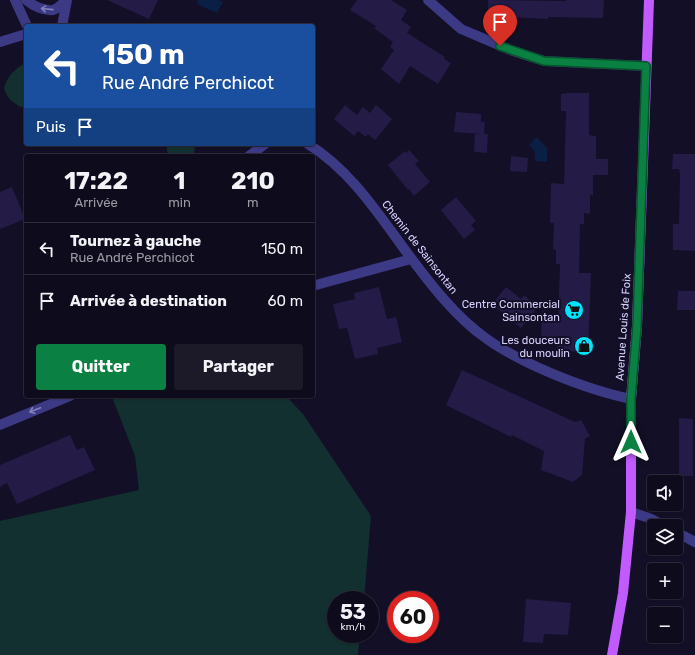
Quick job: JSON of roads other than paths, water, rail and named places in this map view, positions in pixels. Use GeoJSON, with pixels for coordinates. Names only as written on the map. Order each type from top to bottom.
{"type":"FeatureCollection","features":[{"type":"Feature","properties":{"kind":"main road","name":"Avenue Louis de Foix"},"geometry":{"type":"LineString","coordinates":[[612,655],[623,593],[631,512],[631,399],[637,326],[649,0]]}},
{"type":"Feature","properties":{"kind":"street"},"geometry":{"type":"LineString","coordinates":[[15,0],[26,24]]}},
{"type":"Feature","properties":{"kind":"street"},"geometry":{"type":"LineString","coordinates":[[26,0],[30,4],[43,9],[54,10],[67,0]]}},
{"type":"Feature","properties":{"kind":"street"},"geometry":{"type":"LineString","coordinates":[[62,24],[67,0]]}},
{"type":"Feature","properties":{"kind":"street"},"geometry":{"type":"LineString","coordinates":[[428,0],[461,29],[513,51],[544,61],[646,66]]}},
{"type":"Feature","properties":{"kind":"street"},"geometry":{"type":"LineString","coordinates":[[0,42],[24,35]]}},
{"type":"Feature","properties":{"kind":"street"},"geometry":{"type":"LineString","coordinates":[[252,154],[262,146]]}},
{"type":"Feature","properties":{"kind":"street","name":"Chemin de Sainsontan"},"geometry":{"type":"LineString","coordinates":[[311,146],[321,152],[344,172],[377,212],[411,259],[464,320],[487,339],[517,357],[568,381],[608,394],[631,399]]}},
{"type":"Feature","properties":{"kind":"street"},"geometry":{"type":"LineString","coordinates":[[315,285],[411,259]]}},
{"type":"Feature","properties":{"kind":"street"},"geometry":{"type":"LineString","coordinates":[[0,425],[65,398]]}},
{"type":"Feature","properties":{"kind":"street"},"geometry":{"type":"LineString","coordinates":[[631,512],[650,519]]}},
{"type":"Feature","properties":{"kind":"street"},"geometry":{"type":"LineString","coordinates":[[683,536],[695,542]]}},
{"type":"Feature","properties":{"kind":"water"},"geometry":{"type":"Polygon","coordinates":[[[197,0],[219,0],[223,2],[217,13],[197,4],[197,0]]]}},
{"type":"Feature","properties":{"kind":"water"},"geometry":{"type":"Polygon","coordinates":[[[537,137],[547,148],[547,162],[535,161],[535,152],[529,145],[537,137]]]}},
{"type":"Feature","properties":{"kind":"place","name":"Centre Commercial Sainsontan"},"geometry":{"type":"Point","coordinates":[574,310]}},
{"type":"Feature","properties":{"kind":"place","name":"Les douceurs du moulin"},"geometry":{"type":"Point","coordinates":[584,346]}}]}
